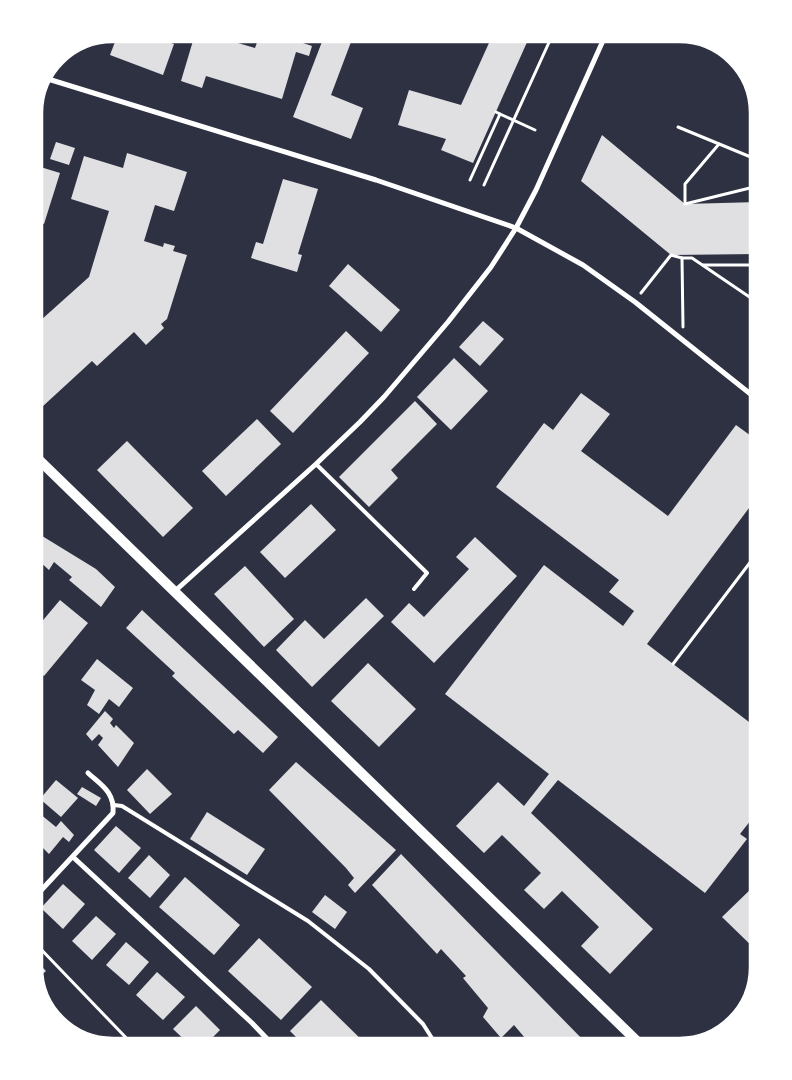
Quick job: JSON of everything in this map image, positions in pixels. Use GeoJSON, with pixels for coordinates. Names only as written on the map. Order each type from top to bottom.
{"type":"FeatureCollection","features":[{"type":"Feature","properties":{"kind":"main road"},"geometry":{"type":"LineString","coordinates":[[43,464],[634,1038]]}},
{"type":"Feature","properties":{"kind":"street"},"geometry":{"type":"LineString","coordinates":[[174,591],[316,464],[384,397],[436,337],[491,267],[516,228],[536,190],[602,43]]}},
{"type":"Feature","properties":{"kind":"street"},"geometry":{"type":"LineString","coordinates":[[51,80],[376,180],[516,228],[583,266],[635,302],[749,393]]}},
{"type":"Feature","properties":{"kind":"street"},"geometry":{"type":"LineString","coordinates":[[43,889],[113,813],[114,804],[111,795],[88,773]]}},
{"type":"Feature","properties":{"kind":"street"},"geometry":{"type":"LineString","coordinates":[[73,858],[266,1037]]}},
{"type":"Feature","properties":{"kind":"lane"},"geometry":{"type":"LineString","coordinates":[[316,464],[428,573],[414,589]]}},
{"type":"Feature","properties":{"kind":"lane"},"geometry":{"type":"LineString","coordinates":[[114,804],[122,806],[308,921],[369,969],[423,1024],[432,1038]]}},
{"type":"Feature","properties":{"kind":"path"},"geometry":{"type":"LineString","coordinates":[[484,185],[549,43]]}},
{"type":"Feature","properties":{"kind":"path"},"geometry":{"type":"LineString","coordinates":[[496,112],[535,130]]}},
{"type":"Feature","properties":{"kind":"path"},"geometry":{"type":"LineString","coordinates":[[470,180],[500,114]]}},
{"type":"Feature","properties":{"kind":"path"},"geometry":{"type":"LineString","coordinates":[[678,127],[749,156]]}},
{"type":"Feature","properties":{"kind":"path"},"geometry":{"type":"LineString","coordinates":[[719,144],[685,184],[685,204],[749,188]]}},
{"type":"Feature","properties":{"kind":"path"},"geometry":{"type":"LineString","coordinates":[[635,302],[670,255],[692,258],[749,297]]}},
{"type":"Feature","properties":{"kind":"path"},"geometry":{"type":"LineString","coordinates":[[682,258],[684,340]]}},
{"type":"Feature","properties":{"kind":"path"},"geometry":{"type":"LineString","coordinates":[[702,265],[749,265]]}},
{"type":"Feature","properties":{"kind":"path"},"geometry":{"type":"LineString","coordinates":[[673,664],[749,564]]}},
{"type":"Feature","properties":{"kind":"path"},"geometry":{"type":"LineString","coordinates":[[43,951],[125,1037]]}},
{"type":"Feature","properties":{"kind":"building"},"geometry":{"type":"Polygon","coordinates":[[[115,42],[169,42],[174,44],[163,75],[110,55],[115,42]]]}},
{"type":"Feature","properties":{"kind":"building"},"geometry":{"type":"Polygon","coordinates":[[[193,42],[235,42],[255,48],[257,42],[301,42],[312,46],[309,56],[296,52],[282,99],[206,76],[202,88],[181,81],[193,42]]]}},
{"type":"Feature","properties":{"kind":"building"},"geometry":{"type":"Polygon","coordinates":[[[322,42],[351,42],[331,95],[363,108],[351,139],[293,117],[322,42]]]}},
{"type":"Feature","properties":{"kind":"building"},"geometry":{"type":"Polygon","coordinates":[[[489,43],[527,43],[473,163],[441,150],[446,139],[398,125],[409,90],[461,105],[489,43]]]}},
{"type":"Feature","properties":{"kind":"building"},"geometry":{"type":"Polygon","coordinates":[[[602,135],[685,204],[749,202],[749,254],[671,255],[581,181],[602,135]]]}},
{"type":"Feature","properties":{"kind":"building"},"geometry":{"type":"Polygon","coordinates":[[[56,142],[75,148],[69,165],[50,159],[56,142]]]}},
{"type":"Feature","properties":{"kind":"building"},"geometry":{"type":"Polygon","coordinates":[[[127,153],[187,172],[174,211],[155,205],[144,241],[163,247],[164,243],[175,246],[173,251],[187,255],[167,319],[161,324],[164,328],[146,345],[134,332],[97,366],[92,361],[43,406],[43,318],[89,277],[109,211],[71,199],[84,156],[123,168],[127,153]]]}},
{"type":"Feature","properties":{"kind":"building"},"geometry":{"type":"Polygon","coordinates":[[[43,168],[60,173],[43,224],[43,168]]]}},
{"type":"Feature","properties":{"kind":"building"},"geometry":{"type":"Polygon","coordinates":[[[283,179],[318,189],[298,254],[302,255],[297,272],[251,258],[256,242],[263,244],[283,179]]]}},
{"type":"Feature","properties":{"kind":"building"},"geometry":{"type":"Polygon","coordinates":[[[348,264],[400,310],[381,332],[329,286],[348,264]]]}},
{"type":"Feature","properties":{"kind":"building"},"geometry":{"type":"Polygon","coordinates":[[[483,321],[504,339],[480,366],[459,347],[483,321]]]}},
{"type":"Feature","properties":{"kind":"building"},"geometry":{"type":"Polygon","coordinates":[[[346,331],[369,353],[293,433],[270,411],[346,331]]]}},
{"type":"Feature","properties":{"kind":"building"},"geometry":{"type":"Polygon","coordinates":[[[454,358],[488,391],[451,430],[417,397],[454,358]]]}},
{"type":"Feature","properties":{"kind":"building"},"geometry":{"type":"Polygon","coordinates":[[[581,393],[610,414],[581,451],[668,516],[736,425],[749,434],[749,508],[647,644],[749,722],[749,822],[740,834],[747,839],[705,893],[558,780],[531,813],[653,929],[610,974],[581,946],[599,927],[562,891],[544,909],[524,890],[541,873],[502,835],[484,853],[456,826],[498,782],[524,806],[549,774],[445,694],[544,565],[623,626],[634,611],[609,592],[619,580],[496,487],[544,423],[553,430],[581,393]]]}},
{"type":"Feature","properties":{"kind":"building"},"geometry":{"type":"Polygon","coordinates":[[[415,401],[437,424],[391,470],[398,478],[369,507],[339,477],[415,401]]]}},
{"type":"Feature","properties":{"kind":"building"},"geometry":{"type":"Polygon","coordinates":[[[257,419],[281,444],[226,496],[202,471],[257,419]]]}},
{"type":"Feature","properties":{"kind":"building"},"geometry":{"type":"Polygon","coordinates":[[[127,441],[193,508],[163,537],[97,470],[127,441]]]}},
{"type":"Feature","properties":{"kind":"building"},"geometry":{"type":"Polygon","coordinates":[[[311,504],[336,530],[285,578],[260,552],[311,504]]]}},
{"type":"Feature","properties":{"kind":"building"},"geometry":{"type":"Polygon","coordinates":[[[43,537],[96,569],[115,587],[101,607],[69,580],[72,577],[54,562],[49,570],[43,565],[43,537]]]}},
{"type":"Feature","properties":{"kind":"building"},"geometry":{"type":"Polygon","coordinates":[[[475,537],[517,576],[434,663],[391,622],[409,603],[424,617],[469,569],[456,557],[475,537]]]}},
{"type":"Feature","properties":{"kind":"building"},"geometry":{"type":"Polygon","coordinates":[[[245,566],[294,619],[264,647],[214,594],[245,566]]]}},
{"type":"Feature","properties":{"kind":"building"},"geometry":{"type":"Polygon","coordinates":[[[366,598],[384,616],[312,687],[276,650],[305,620],[324,639],[366,598]]]}},
{"type":"Feature","properties":{"kind":"building"},"geometry":{"type":"Polygon","coordinates":[[[60,600],[88,623],[44,676],[43,675],[43,620],[60,600]]]}},
{"type":"Feature","properties":{"kind":"building"},"geometry":{"type":"Polygon","coordinates":[[[142,610],[278,737],[263,753],[238,730],[234,734],[172,676],[175,673],[126,628],[142,610]]]}},
{"type":"Feature","properties":{"kind":"building"},"geometry":{"type":"Polygon","coordinates":[[[97,659],[133,688],[119,707],[109,699],[99,714],[87,705],[95,690],[81,680],[97,659]]]}},
{"type":"Feature","properties":{"kind":"building"},"geometry":{"type":"Polygon","coordinates":[[[368,663],[416,709],[379,747],[331,701],[368,663]]]}},
{"type":"Feature","properties":{"kind":"building"},"geometry":{"type":"Polygon","coordinates":[[[105,711],[113,719],[110,723],[114,728],[116,725],[134,743],[118,767],[98,745],[103,738],[99,734],[92,741],[86,734],[105,711]]]}},
{"type":"Feature","properties":{"kind":"building"},"geometry":{"type":"Polygon","coordinates":[[[296,762],[396,850],[355,893],[348,885],[354,878],[346,868],[269,790],[296,762]]]}},
{"type":"Feature","properties":{"kind":"building"},"geometry":{"type":"Polygon","coordinates":[[[147,769],[172,794],[150,814],[127,790],[147,769]]]}},
{"type":"Feature","properties":{"kind":"building"},"geometry":{"type":"Polygon","coordinates":[[[56,780],[78,798],[61,817],[43,802],[43,795],[56,780]]]}},
{"type":"Feature","properties":{"kind":"building"},"geometry":{"type":"Polygon","coordinates":[[[82,787],[101,798],[96,806],[77,794],[82,787]]]}},
{"type":"Feature","properties":{"kind":"building"},"geometry":{"type":"Polygon","coordinates":[[[207,812],[265,849],[247,875],[190,839],[207,812]]]}},
{"type":"Feature","properties":{"kind":"building"},"geometry":{"type":"Polygon","coordinates":[[[43,816],[56,827],[61,821],[74,835],[69,842],[63,837],[49,854],[43,848],[43,816]]]}},
{"type":"Feature","properties":{"kind":"building"},"geometry":{"type":"Polygon","coordinates":[[[116,826],[141,848],[119,873],[94,850],[116,826]]]}},
{"type":"Feature","properties":{"kind":"building"},"geometry":{"type":"Polygon","coordinates":[[[401,854],[581,1038],[525,1038],[514,1025],[501,1038],[483,1017],[488,1008],[463,978],[466,976],[441,949],[437,954],[372,885],[401,854]]]}},
{"type":"Feature","properties":{"kind":"building"},"geometry":{"type":"Polygon","coordinates":[[[149,855],[170,875],[150,898],[128,878],[149,855]]]}},
{"type":"Feature","properties":{"kind":"building"},"geometry":{"type":"Polygon","coordinates":[[[185,877],[240,925],[214,955],[159,907],[185,877]]]}},
{"type":"Feature","properties":{"kind":"building"},"geometry":{"type":"Polygon","coordinates":[[[63,884],[85,904],[63,929],[43,910],[43,906],[63,884]]]}},
{"type":"Feature","properties":{"kind":"building"},"geometry":{"type":"Polygon","coordinates":[[[749,891],[749,943],[722,917],[749,891]]]}},
{"type":"Feature","properties":{"kind":"building"},"geometry":{"type":"Polygon","coordinates":[[[325,895],[347,912],[335,929],[312,912],[325,895]]]}},
{"type":"Feature","properties":{"kind":"building"},"geometry":{"type":"Polygon","coordinates":[[[96,916],[116,934],[92,960],[72,941],[96,916]]]}},
{"type":"Feature","properties":{"kind":"building"},"geometry":{"type":"Polygon","coordinates":[[[259,938],[312,987],[281,1020],[228,971],[259,938]]]}},
{"type":"Feature","properties":{"kind":"building"},"geometry":{"type":"Polygon","coordinates":[[[126,942],[149,962],[129,985],[106,965],[126,942]]]}},
{"type":"Feature","properties":{"kind":"building"},"geometry":{"type":"Polygon","coordinates":[[[157,972],[185,997],[163,1020],[136,995],[157,972]]]}},
{"type":"Feature","properties":{"kind":"building"},"geometry":{"type":"Polygon","coordinates":[[[321,1000],[359,1037],[296,1037],[290,1031],[321,1000]]]}},
{"type":"Feature","properties":{"kind":"building"},"geometry":{"type":"Polygon","coordinates":[[[196,1006],[220,1030],[213,1037],[182,1037],[173,1029],[196,1006]]]}}]}
